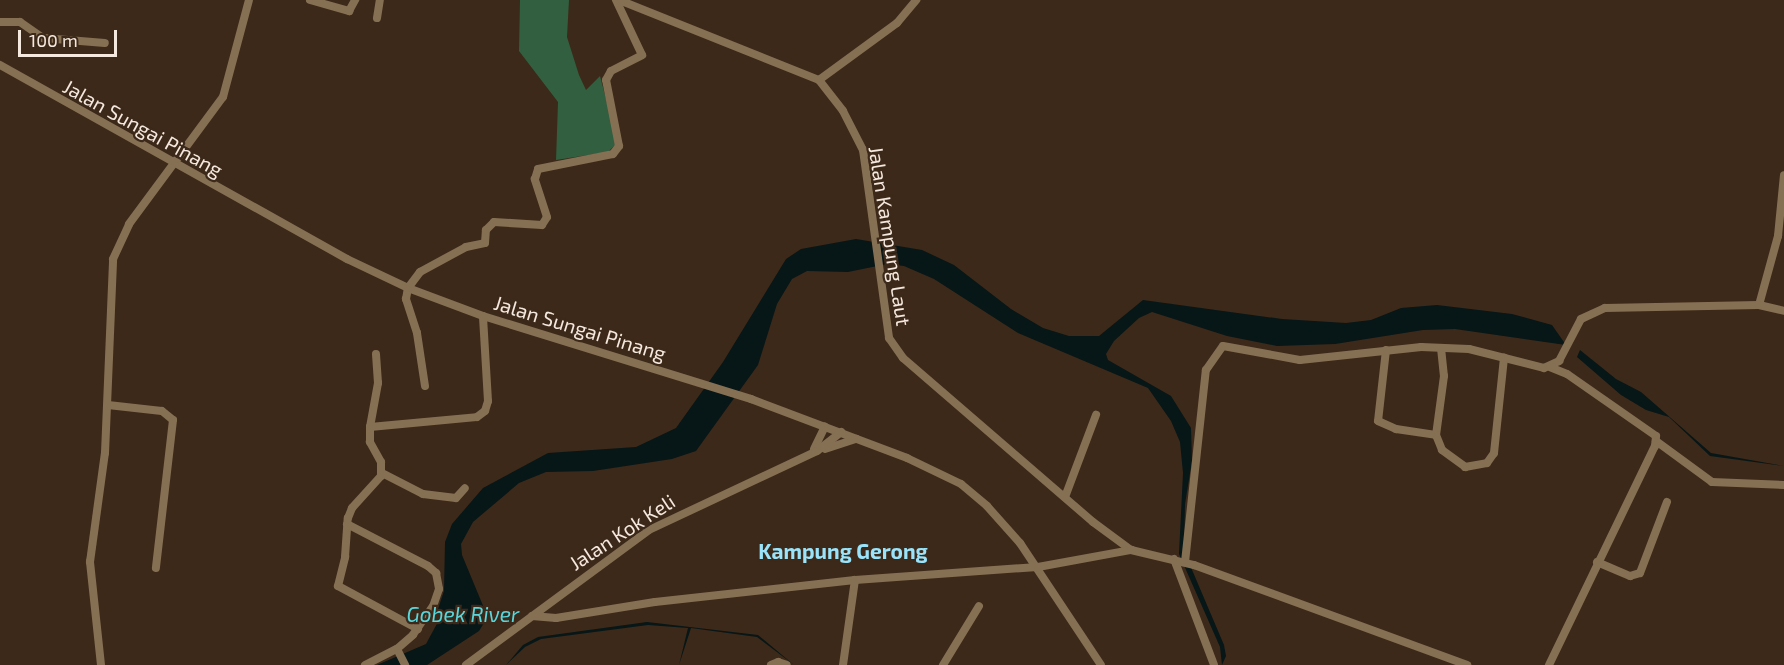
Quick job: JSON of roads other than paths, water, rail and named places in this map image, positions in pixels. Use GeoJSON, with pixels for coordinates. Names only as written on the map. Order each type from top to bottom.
{"type":"FeatureCollection","features":[{"type":"Feature","properties":{"kind":"street"},"geometry":{"type":"LineString","coordinates":[[101,665],[90,562],[108,405],[113,259],[129,224],[223,97],[249,0]]}},
{"type":"Feature","properties":{"kind":"street"},"geometry":{"type":"LineString","coordinates":[[310,0],[349,11],[355,0]]}},
{"type":"Feature","properties":{"kind":"street"},"geometry":{"type":"LineString","coordinates":[[377,18],[380,0]]}},
{"type":"Feature","properties":{"kind":"street"},"geometry":{"type":"LineString","coordinates":[[617,0],[819,80],[897,23],[916,0]]}},
{"type":"Feature","properties":{"kind":"street"},"geometry":{"type":"LineString","coordinates":[[425,386],[417,333],[407,306],[408,288],[420,272],[465,247],[485,243],[486,230],[494,222],[545,223],[544,199],[535,179],[542,166],[617,150],[620,142],[606,80],[611,71],[642,55],[617,0]]}},
{"type":"Feature","properties":{"kind":"street"},"geometry":{"type":"LineString","coordinates":[[0,22],[21,22],[43,38],[105,43]]}},
{"type":"Feature","properties":{"kind":"street","name":"Jalan Sungai Pinang"},"geometry":{"type":"LineString","coordinates":[[0,65],[347,259],[408,288],[483,316],[751,399],[841,432],[961,484],[1002,521],[1038,567],[1101,665]]}},
{"type":"Feature","properties":{"kind":"street","name":"Jalan Kampung Laut"},"geometry":{"type":"LineString","coordinates":[[819,80],[843,111],[863,150],[889,338],[903,358],[1065,498],[1131,550]]}},
{"type":"Feature","properties":{"kind":"street"},"geometry":{"type":"LineString","coordinates":[[1759,305],[1778,236],[1784,175]]}},
{"type":"Feature","properties":{"kind":"street"},"geometry":{"type":"LineString","coordinates":[[1550,367],[1565,352],[1581,319],[1605,308],[1759,305],[1784,311]]}},
{"type":"Feature","properties":{"kind":"street"},"geometry":{"type":"LineString","coordinates":[[370,427],[477,417],[485,411],[488,401],[483,316]]}},
{"type":"Feature","properties":{"kind":"street"},"geometry":{"type":"LineString","coordinates":[[1214,665],[1180,560],[1206,370],[1216,350],[1232,345],[1277,358],[1300,360],[1386,350],[1469,349],[1550,367],[1567,374],[1652,431],[1656,441],[1676,452],[1712,482],[1784,485]]}},
{"type":"Feature","properties":{"kind":"street"},"geometry":{"type":"LineString","coordinates":[[1441,348],[1444,376],[1436,435],[1442,450],[1459,465],[1491,459],[1504,358]]}},
{"type":"Feature","properties":{"kind":"street"},"geometry":{"type":"LineString","coordinates":[[1386,350],[1378,421],[1396,429],[1436,435]]}},
{"type":"Feature","properties":{"kind":"street"},"geometry":{"type":"LineString","coordinates":[[376,354],[378,383],[370,427],[370,442],[382,473],[423,494],[456,498],[462,496],[465,489]]}},
{"type":"Feature","properties":{"kind":"street"},"geometry":{"type":"LineString","coordinates":[[108,405],[162,411],[173,420],[156,568]]}},
{"type":"Feature","properties":{"kind":"street"},"geometry":{"type":"LineString","coordinates":[[1065,498],[1096,414]]}},
{"type":"Feature","properties":{"kind":"street"},"geometry":{"type":"LineString","coordinates":[[813,452],[820,442],[825,426]]}},
{"type":"Feature","properties":{"kind":"street","name":"Jalan Kok Keli"},"geometry":{"type":"LineString","coordinates":[[466,665],[675,515],[813,452],[841,432]]}},
{"type":"Feature","properties":{"kind":"street"},"geometry":{"type":"LineString","coordinates":[[813,452],[856,439]]}},
{"type":"Feature","properties":{"kind":"street"},"geometry":{"type":"LineString","coordinates":[[1549,665],[1656,441]]}},
{"type":"Feature","properties":{"kind":"street"},"geometry":{"type":"LineString","coordinates":[[382,473],[372,490],[352,508],[347,524],[340,588],[418,628]]}},
{"type":"Feature","properties":{"kind":"street"},"geometry":{"type":"LineString","coordinates":[[1597,562],[1630,576],[1640,573],[1666,502]]}},
{"type":"Feature","properties":{"kind":"street"},"geometry":{"type":"LineString","coordinates":[[347,524],[429,566],[436,573],[438,593],[418,628],[399,652],[365,665]]}},
{"type":"Feature","properties":{"kind":"street"},"geometry":{"type":"LineString","coordinates":[[532,616],[543,619],[578,616],[655,602],[855,580],[1038,567],[1131,550],[1180,560],[1467,665]]}},
{"type":"Feature","properties":{"kind":"street"},"geometry":{"type":"LineString","coordinates":[[843,665],[855,580]]}},
{"type":"Feature","properties":{"kind":"street"},"geometry":{"type":"LineString","coordinates":[[943,665],[979,606]]}},
{"type":"Feature","properties":{"kind":"street"},"geometry":{"type":"LineString","coordinates":[[399,652],[405,665]]}},
{"type":"Feature","properties":{"kind":"street"},"geometry":{"type":"LineString","coordinates":[[771,665],[778,662],[787,665]]}},
{"type":"Feature","properties":{"kind":"water","name":"Gobek River"},"geometry":{"type":"Polygon","coordinates":[[[856,239],[922,250],[954,265],[1011,309],[1043,328],[1069,336],[1099,336],[1143,300],[1282,319],[1346,323],[1371,320],[1401,308],[1437,305],[1512,314],[1552,325],[1566,345],[1455,329],[1423,330],[1335,344],[1277,346],[1227,336],[1152,312],[1139,318],[1114,341],[1106,354],[1108,360],[1171,396],[1191,428],[1192,461],[1185,504],[1184,551],[1224,645],[1226,656],[1222,665],[1220,647],[1179,554],[1183,473],[1180,442],[1171,421],[1148,388],[1018,333],[934,279],[904,266],[887,264],[848,272],[807,271],[792,279],[777,304],[758,365],[696,451],[672,459],[593,471],[546,472],[519,483],[473,522],[461,544],[462,555],[484,608],[484,623],[479,631],[427,665],[377,665],[426,644],[440,618],[437,612],[444,591],[445,542],[452,524],[483,488],[548,453],[636,447],[676,428],[723,362],[786,259],[801,249],[856,239]]]}},
{"type":"Feature","properties":{"kind":"water"},"geometry":{"type":"Polygon","coordinates":[[[1580,350],[1616,379],[1641,392],[1711,453],[1784,466],[1710,456],[1669,417],[1646,410],[1621,395],[1577,357],[1580,350]]]}},
{"type":"Feature","properties":{"kind":"water","name":"Gobek River"},"geometry":{"type":"Polygon","coordinates":[[[647,622],[758,635],[794,665],[757,637],[691,628],[679,665],[688,628],[648,625],[541,639],[525,647],[506,665],[523,645],[538,637],[647,622]]]}},
{"type":"Feature","properties":{"kind":"district","name":"Kampung Gerong"},"geometry":{"type":"Point","coordinates":[843,551]}}]}
